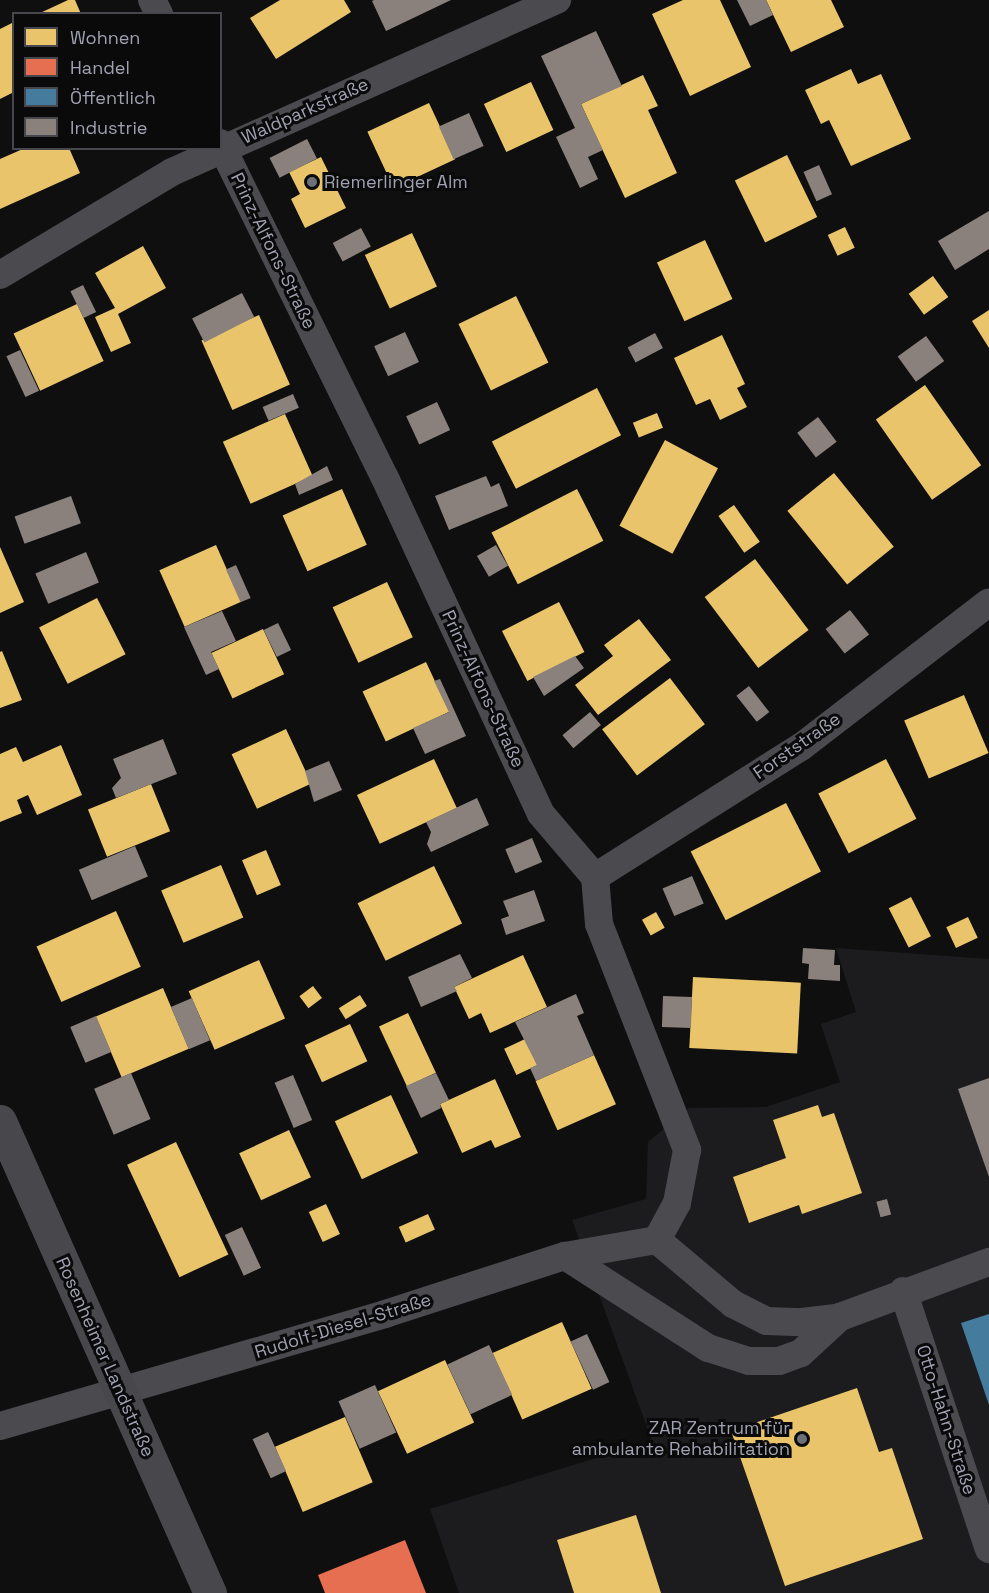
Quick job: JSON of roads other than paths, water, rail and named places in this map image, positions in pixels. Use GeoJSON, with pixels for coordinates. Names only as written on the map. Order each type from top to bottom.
{"type":"FeatureCollection","features":[{"type":"Feature","properties":{"kind":"main road","name":"Rosenheimer Landstraße"},"geometry":{"type":"LineString","coordinates":[[0,1120],[210,1593]]}},
{"type":"Feature","properties":{"kind":"street","name":"Waldparkstraße"},"geometry":{"type":"LineString","coordinates":[[222,145],[557,0]]}},
{"type":"Feature","properties":{"kind":"street","name":"Prinz-Alfons-Straße"},"geometry":{"type":"LineString","coordinates":[[222,145],[385,478],[541,814],[595,877]]}},
{"type":"Feature","properties":{"kind":"street","name":"Waldparkstraße"},"geometry":{"type":"LineString","coordinates":[[0,275],[213,150]]}},
{"type":"Feature","properties":{"kind":"street","name":"Forststraße"},"geometry":{"type":"LineString","coordinates":[[595,877],[801,747],[989,602]]}},
{"type":"Feature","properties":{"kind":"street"},"geometry":{"type":"LineString","coordinates":[[595,877],[599,924],[687,1150],[676,1203],[657,1240],[734,1304],[766,1321],[802,1322],[840,1317],[903,1291],[989,1262]]}},
{"type":"Feature","properties":{"kind":"street","name":"Rudolf-Diesel-Straße"},"geometry":{"type":"LineString","coordinates":[[0,1426],[121,1393],[565,1256],[657,1240]]}},
{"type":"Feature","properties":{"kind":"street"},"geometry":{"type":"LineString","coordinates":[[565,1256],[708,1348],[749,1361],[779,1361],[801,1353],[840,1317]]}},
{"type":"Feature","properties":{"kind":"street","name":"Otto-Hahn-Straße"},"geometry":{"type":"LineString","coordinates":[[903,1291],[989,1549]]}},
{"type":"Feature","properties":{"kind":"place","name":"Riemerlinger Alm"},"geometry":{"type":"Point","coordinates":[312,182]}},
{"type":"Feature","properties":{"kind":"place","name":"ZAR Zentrum für ambulante Rehabilitation"},"geometry":{"type":"Point","coordinates":[802,1439]}}]}
